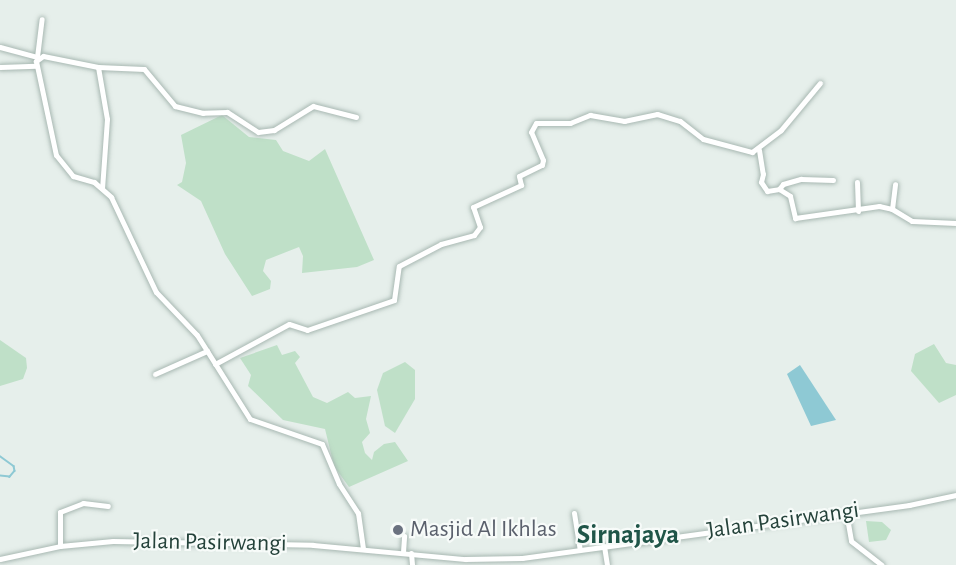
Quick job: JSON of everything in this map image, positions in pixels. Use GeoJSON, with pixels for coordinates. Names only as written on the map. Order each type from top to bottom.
{"type":"FeatureCollection","features":[{"type":"Feature","properties":{"kind":"street"},"geometry":{"type":"LineString","coordinates":[[42,19],[36,66],[54,152],[74,176],[102,188],[126,224],[156,292],[184,319],[250,419],[322,444],[339,484],[358,513],[363,549]]}},
{"type":"Feature","properties":{"kind":"street"},"geometry":{"type":"LineString","coordinates":[[0,46],[37,57],[98,67],[144,69],[176,105],[202,113],[227,112],[258,132],[274,130],[313,106],[356,117]]}},
{"type":"Feature","properties":{"kind":"street"},"geometry":{"type":"LineString","coordinates":[[0,67],[36,66]]}},
{"type":"Feature","properties":{"kind":"street"},"geometry":{"type":"LineString","coordinates":[[98,67],[107,119],[102,188]]}},
{"type":"Feature","properties":{"kind":"street"},"geometry":{"type":"LineString","coordinates":[[215,364],[289,324],[307,330],[394,300],[399,266],[441,244],[474,235],[480,226],[473,207],[521,185],[519,176],[542,165],[543,160],[531,132],[536,123],[570,123],[590,115],[624,121],[657,114],[680,121],[703,140],[744,151],[759,150],[820,83]]}},
{"type":"Feature","properties":{"kind":"street"},"geometry":{"type":"LineString","coordinates":[[759,150],[764,174],[760,182],[767,191],[801,179],[833,180]]}},
{"type":"Feature","properties":{"kind":"street"},"geometry":{"type":"LineString","coordinates":[[857,182],[858,211]]}},
{"type":"Feature","properties":{"kind":"street"},"geometry":{"type":"LineString","coordinates":[[892,209],[895,184]]}},
{"type":"Feature","properties":{"kind":"street"},"geometry":{"type":"LineString","coordinates":[[778,189],[790,196],[795,218],[858,211],[879,206],[892,209],[912,221],[956,223]]}},
{"type":"Feature","properties":{"kind":"street"},"geometry":{"type":"LineString","coordinates":[[155,374],[207,351]]}},
{"type":"Feature","properties":{"kind":"street","name":"Jalan Pasirwangi"},"geometry":{"type":"LineString","coordinates":[[0,559],[60,546],[181,542],[363,549],[507,558],[909,505],[956,495]]}},
{"type":"Feature","properties":{"kind":"street"},"geometry":{"type":"LineString","coordinates":[[60,546],[60,512],[83,503],[108,506]]}},
{"type":"Feature","properties":{"kind":"street"},"geometry":{"type":"LineString","coordinates":[[846,512],[851,541],[882,565]]}},
{"type":"Feature","properties":{"kind":"street"},"geometry":{"type":"LineString","coordinates":[[574,513],[580,549]]}},
{"type":"Feature","properties":{"kind":"street"},"geometry":{"type":"LineString","coordinates":[[403,552],[404,536]]}},
{"type":"Feature","properties":{"kind":"street"},"geometry":{"type":"LineString","coordinates":[[604,546],[607,565]]}},
{"type":"Feature","properties":{"kind":"street"},"geometry":{"type":"LineString","coordinates":[[411,553],[412,565]]}},
{"type":"Feature","properties":{"kind":"green space"},"geometry":{"type":"Polygon","coordinates":[[[222,115],[249,137],[276,140],[283,151],[309,161],[325,149],[374,260],[357,267],[302,273],[303,256],[299,247],[266,260],[263,271],[271,281],[270,289],[252,296],[225,254],[201,201],[177,185],[182,182],[186,163],[181,135],[222,115]]]}},
{"type":"Feature","properties":{"kind":"green space"},"geometry":{"type":"Polygon","coordinates":[[[0,340],[26,358],[27,368],[23,379],[0,386],[0,340]]]}},
{"type":"Feature","properties":{"kind":"green space"},"geometry":{"type":"Polygon","coordinates":[[[934,344],[946,363],[956,365],[956,395],[939,403],[911,371],[915,354],[934,344]]]}},
{"type":"Feature","properties":{"kind":"green space"},"geometry":{"type":"Polygon","coordinates":[[[277,345],[282,355],[295,351],[300,357],[295,363],[313,397],[327,403],[348,392],[355,398],[371,396],[366,419],[370,433],[362,442],[365,453],[372,460],[374,452],[384,444],[395,442],[408,461],[349,487],[334,466],[325,429],[283,420],[248,386],[251,375],[240,358],[277,345]]]}},
{"type":"Feature","properties":{"kind":"green space"},"geometry":{"type":"Polygon","coordinates":[[[405,362],[415,370],[415,399],[395,433],[385,426],[377,390],[383,373],[405,362]]]}},
{"type":"Feature","properties":{"kind":"green space"},"geometry":{"type":"Polygon","coordinates":[[[866,521],[882,522],[891,530],[886,540],[869,542],[866,521]]]}},
{"type":"Feature","properties":{"kind":"water"},"geometry":{"type":"Polygon","coordinates":[[[800,365],[836,420],[811,426],[787,374],[800,365]]]}},
{"type":"Feature","properties":{"kind":"waterway"},"geometry":{"type":"LineString","coordinates":[[0,456],[14,466],[15,471],[10,477],[0,476]]}},
{"type":"Feature","properties":{"kind":"place","name":"Masjid Al Ikhlas"},"geometry":{"type":"Point","coordinates":[398,530]}},
{"type":"Feature","properties":{"kind":"district","name":"Sirnajaya"},"geometry":{"type":"Point","coordinates":[628,535]}}]}
